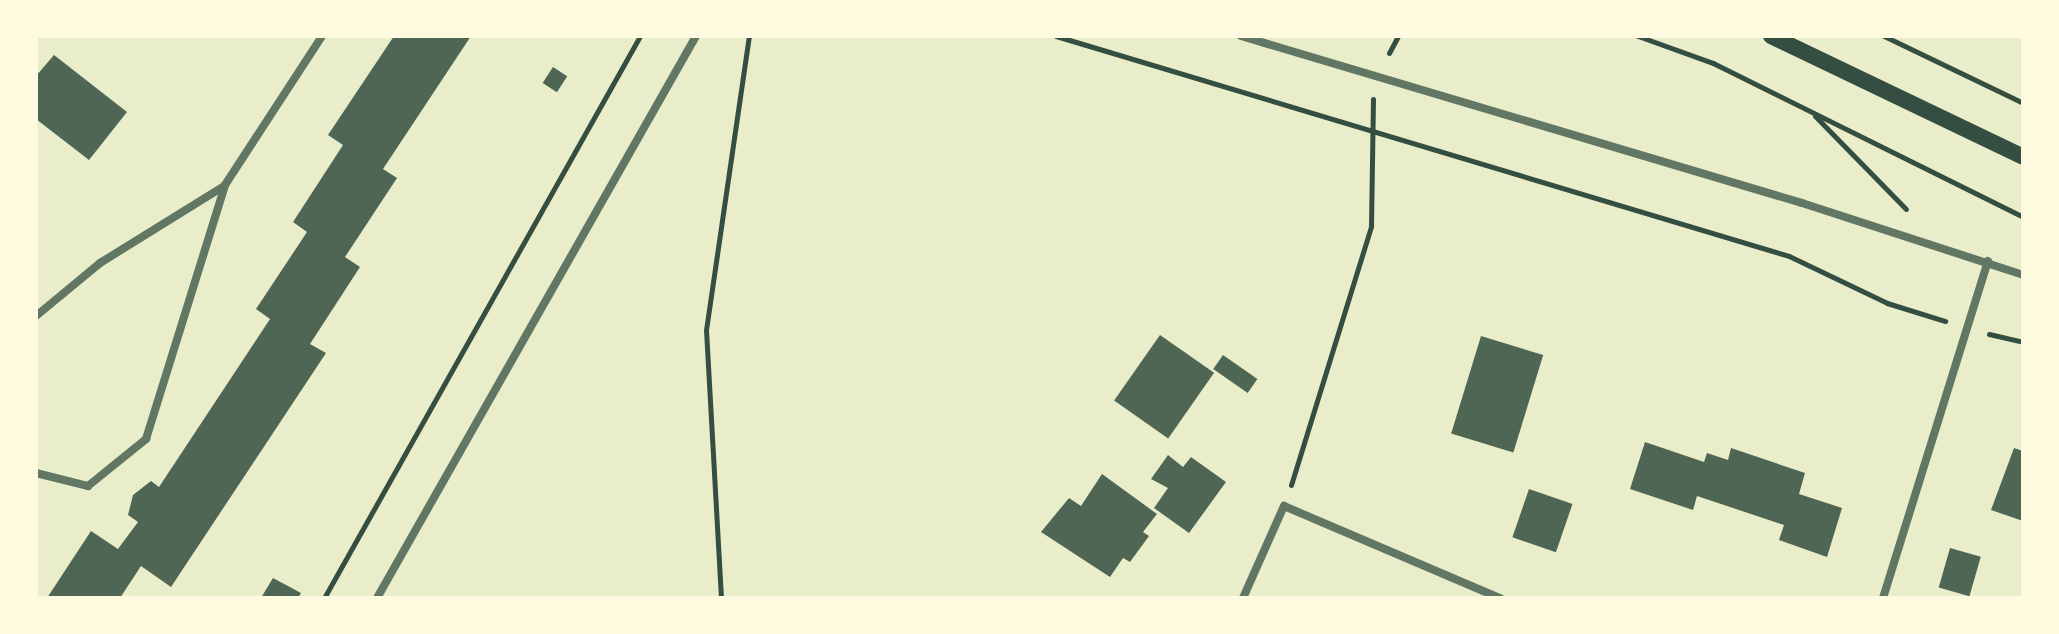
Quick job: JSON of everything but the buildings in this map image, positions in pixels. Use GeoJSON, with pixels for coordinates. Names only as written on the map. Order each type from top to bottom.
{"type":"FeatureCollection","features":[{"type":"Feature","properties":{"kind":"main road"},"geometry":{"type":"LineString","coordinates":[[1771,36],[2023,157]]}},
{"type":"Feature","properties":{"kind":"main road"},"geometry":{"type":"LineString","coordinates":[[1794,36],[1902,97]]}},
{"type":"Feature","properties":{"kind":"street"},"geometry":{"type":"LineString","coordinates":[[36,473],[88,486],[146,439],[225,185],[322,36]]}},
{"type":"Feature","properties":{"kind":"street"},"geometry":{"type":"LineString","coordinates":[[377,598],[696,36]]}},
{"type":"Feature","properties":{"kind":"street"},"geometry":{"type":"LineString","coordinates":[[1241,36],[1934,244],[2023,275]]}},
{"type":"Feature","properties":{"kind":"street"},"geometry":{"type":"LineString","coordinates":[[36,316],[100,263],[225,185]]}},
{"type":"Feature","properties":{"kind":"street"},"geometry":{"type":"LineString","coordinates":[[1883,598],[1988,261]]}},
{"type":"Feature","properties":{"kind":"street"},"geometry":{"type":"LineString","coordinates":[[1243,598],[1284,506],[1500,598]]}},
{"type":"Feature","properties":{"kind":"path"},"geometry":{"type":"LineString","coordinates":[[324,598],[640,36]]}},
{"type":"Feature","properties":{"kind":"path"},"geometry":{"type":"LineString","coordinates":[[721,598],[706,330],[749,36]]}},
{"type":"Feature","properties":{"kind":"path"},"geometry":{"type":"LineString","coordinates":[[1056,36],[1370,126],[1789,256],[1887,303],[2023,342]]}},
{"type":"Feature","properties":{"kind":"path"},"geometry":{"type":"LineString","coordinates":[[1638,36],[1713,63],[2023,217]]}},
{"type":"Feature","properties":{"kind":"path"},"geometry":{"type":"LineString","coordinates":[[1884,36],[2023,103]]}},
{"type":"Feature","properties":{"kind":"path"},"geometry":{"type":"LineString","coordinates":[[1812,112],[1930,234],[1934,244]]}},
{"type":"Feature","properties":{"kind":"path"},"geometry":{"type":"LineString","coordinates":[[1284,506],[1371,226],[1370,126]]}}]}
